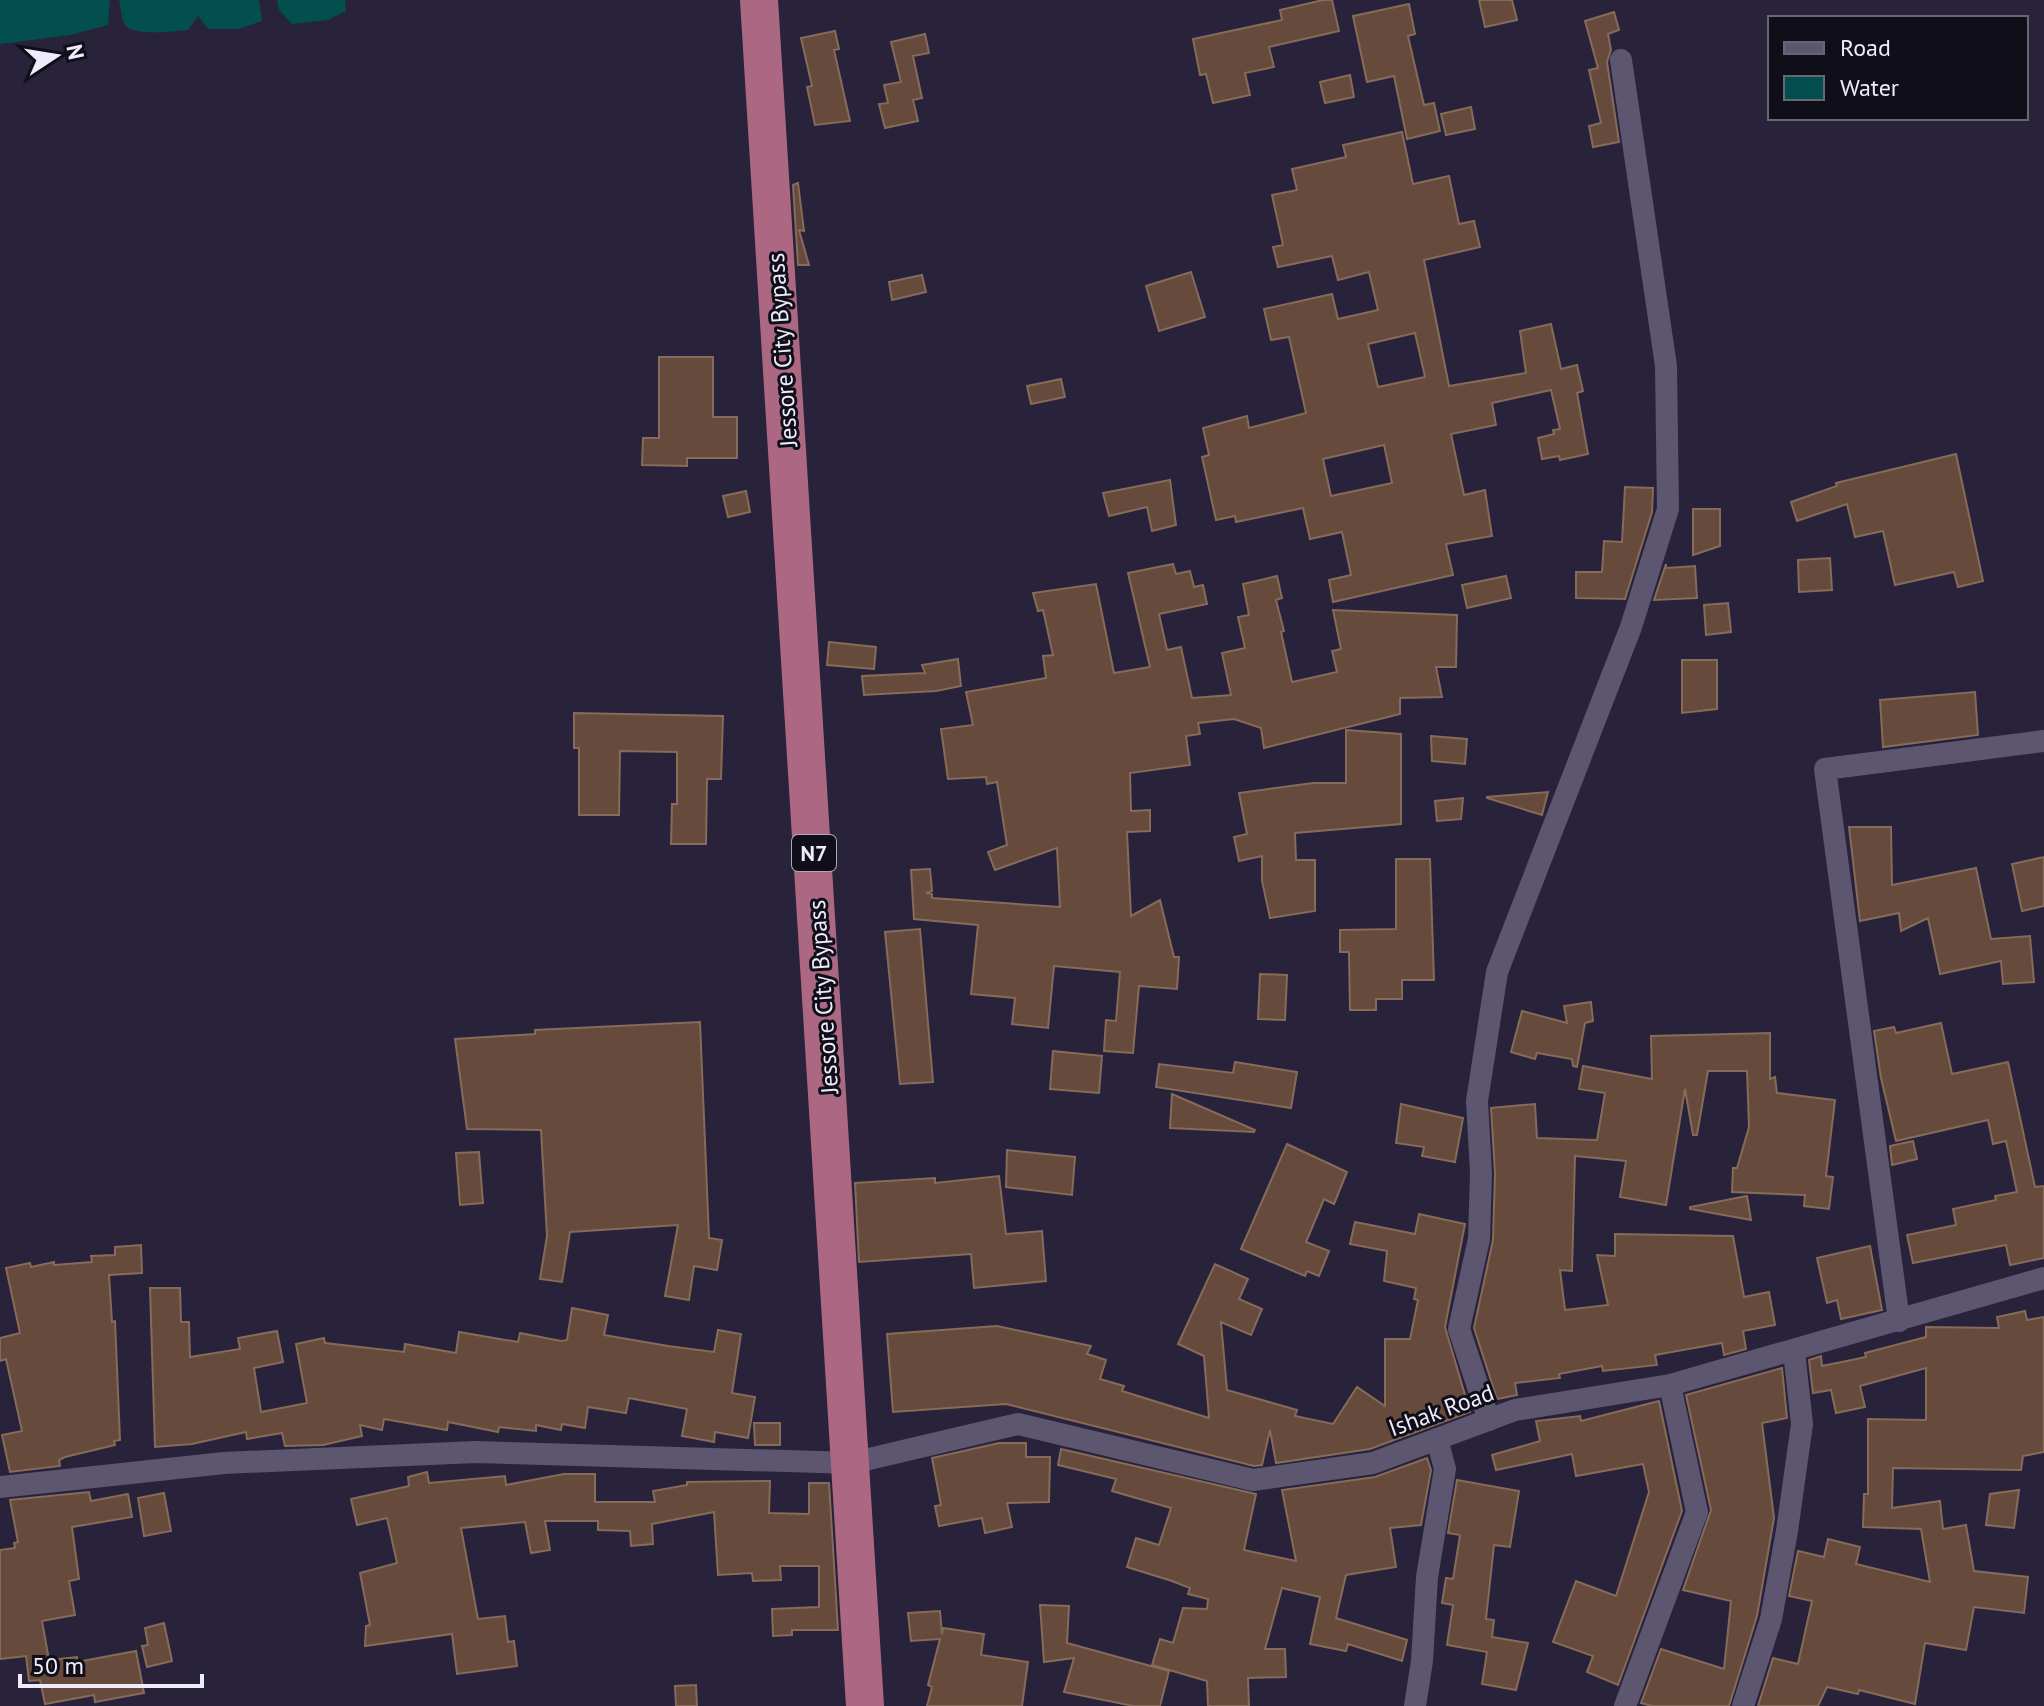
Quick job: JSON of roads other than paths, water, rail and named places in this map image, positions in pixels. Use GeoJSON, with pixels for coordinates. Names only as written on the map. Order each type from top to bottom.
{"type":"FeatureCollection","features":[{"type":"Feature","properties":{"kind":"highway","name":"Jessore City Bypass"},"geometry":{"type":"LineString","coordinates":[[759,0],[865,1706]]}},
{"type":"Feature","properties":{"kind":"street"},"geometry":{"type":"LineString","coordinates":[[1489,1420],[1459,1329],[1479,1239],[1481,1173],[1477,1101],[1497,972],[1631,627],[1668,509],[1666,366],[1621,60]]}},
{"type":"Feature","properties":{"kind":"street"},"geometry":{"type":"LineString","coordinates":[[1899,1321],[1825,769],[2044,741]]}},
{"type":"Feature","properties":{"kind":"street","name":"Ishak Road"},"geometry":{"type":"LineString","coordinates":[[0,1487],[224,1463],[476,1452],[852,1463],[1018,1424],[1253,1480],[1373,1463],[1515,1410],[1670,1385],[2044,1278]]}},
{"type":"Feature","properties":{"kind":"street"},"geometry":{"type":"LineString","coordinates":[[1743,1706],[1771,1619],[1787,1531],[1802,1424],[1794,1352]]}},
{"type":"Feature","properties":{"kind":"street"},"geometry":{"type":"LineString","coordinates":[[1625,1706],[1697,1512],[1670,1385]]}},
{"type":"Feature","properties":{"kind":"street"},"geometry":{"type":"LineString","coordinates":[[1415,1706],[1422,1661],[1427,1577],[1445,1469],[1437,1439]]}},
{"type":"Feature","properties":{"kind":"water"},"geometry":{"type":"Polygon","coordinates":[[[0,0],[110,0],[108,25],[70,35],[0,44],[0,0]]]}},
{"type":"Feature","properties":{"kind":"water"},"geometry":{"type":"Polygon","coordinates":[[[119,0],[259,0],[262,21],[238,29],[208,29],[198,16],[188,30],[137,31],[125,25],[119,0]]]}},
{"type":"Feature","properties":{"kind":"water"},"geometry":{"type":"Polygon","coordinates":[[[277,0],[345,0],[346,11],[328,20],[292,24],[279,10],[277,0]]]}}]}
